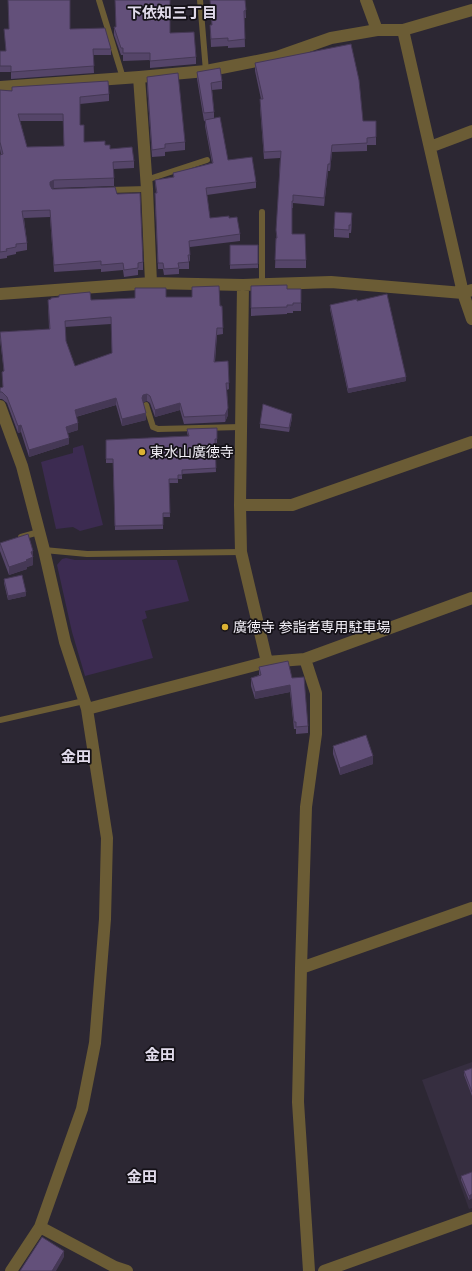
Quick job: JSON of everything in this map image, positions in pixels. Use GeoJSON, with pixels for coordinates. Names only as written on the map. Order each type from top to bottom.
{"type":"FeatureCollection","features":[{"type":"Feature","properties":{"kind":"street"},"geometry":{"type":"LineString","coordinates":[[366,0],[377,30]]}},
{"type":"Feature","properties":{"kind":"street"},"geometry":{"type":"LineString","coordinates":[[0,87],[206,71],[277,56],[331,38],[377,30],[403,30],[472,10]]}},
{"type":"Feature","properties":{"kind":"street"},"geometry":{"type":"LineString","coordinates":[[403,30],[430,147],[468,292],[472,319]]}},
{"type":"Feature","properties":{"kind":"street"},"geometry":{"type":"LineString","coordinates":[[139,77],[147,185],[151,283]]}},
{"type":"Feature","properties":{"kind":"street"},"geometry":{"type":"LineString","coordinates":[[430,147],[472,132]]}},
{"type":"Feature","properties":{"kind":"street"},"geometry":{"type":"LineString","coordinates":[[0,294],[151,283],[243,285],[331,282],[468,292]]}},
{"type":"Feature","properties":{"kind":"street"},"geometry":{"type":"LineString","coordinates":[[243,285],[240,505],[241,552],[266,662]]}},
{"type":"Feature","properties":{"kind":"street"},"geometry":{"type":"LineString","coordinates":[[0,406],[22,466],[44,550],[65,642],[85,705],[107,838],[106,919],[95,1043],[82,1109],[40,1227],[11,1271]]}},
{"type":"Feature","properties":{"kind":"street"},"geometry":{"type":"LineString","coordinates":[[240,505],[292,505],[472,442]]}},
{"type":"Feature","properties":{"kind":"street"},"geometry":{"type":"LineString","coordinates":[[85,705],[266,662],[305,658],[472,598]]}},
{"type":"Feature","properties":{"kind":"street"},"geometry":{"type":"LineString","coordinates":[[305,658],[316,693],[316,734],[306,807],[298,1102],[309,1271]]}},
{"type":"Feature","properties":{"kind":"street"},"geometry":{"type":"LineString","coordinates":[[301,968],[472,908]]}},
{"type":"Feature","properties":{"kind":"street"},"geometry":{"type":"LineString","coordinates":[[324,1271],[472,1218]]}},
{"type":"Feature","properties":{"kind":"street"},"geometry":{"type":"LineString","coordinates":[[40,1227],[115,1267],[127,1271]]}},
{"type":"Feature","properties":{"kind":"lane"},"geometry":{"type":"LineString","coordinates":[[99,0],[123,78]]}},
{"type":"Feature","properties":{"kind":"lane"},"geometry":{"type":"LineString","coordinates":[[200,0],[206,71]]}},
{"type":"Feature","properties":{"kind":"lane"},"geometry":{"type":"LineString","coordinates":[[100,190],[147,185],[207,160]]}},
{"type":"Feature","properties":{"kind":"lane"},"geometry":{"type":"LineString","coordinates":[[262,212],[262,284]]}},
{"type":"Feature","properties":{"kind":"lane"},"geometry":{"type":"LineString","coordinates":[[146,405],[153,427],[158,429],[241,427]]}},
{"type":"Feature","properties":{"kind":"lane"},"geometry":{"type":"LineString","coordinates":[[13,540],[39,532]]}},
{"type":"Feature","properties":{"kind":"lane"},"geometry":{"type":"LineString","coordinates":[[44,550],[87,554],[241,552]]}},
{"type":"Feature","properties":{"kind":"lane"},"geometry":{"type":"LineString","coordinates":[[0,720],[85,705]]}},
{"type":"Feature","properties":{"kind":"shaded area"},"geometry":{"type":"Polygon","coordinates":[[[83,445],[103,525],[80,531],[73,527],[56,529],[41,462],[73,453],[73,448],[83,445]]]}},
{"type":"Feature","properties":{"kind":"shaded area"},"geometry":{"type":"Polygon","coordinates":[[[66,558],[75,560],[177,560],[189,601],[145,611],[147,618],[142,620],[153,658],[85,676],[72,632],[57,565],[62,559],[66,558]]]}},
{"type":"Feature","properties":{"kind":"shaded area"},"geometry":{"type":"Polygon","coordinates":[[[472,1062],[472,1208],[469,1209],[422,1080],[472,1062]]]}},
{"type":"Feature","properties":{"kind":"building"},"geometry":{"type":"Polygon","coordinates":[[[8,0],[70,0],[70,29],[105,28],[111,49],[93,49],[94,66],[11,72],[11,66],[0,66],[0,51],[6,51],[4,29],[9,29],[8,0]]]}},
{"type":"Feature","properties":{"kind":"building"},"geometry":{"type":"Polygon","coordinates":[[[115,0],[170,0],[170,33],[194,32],[196,57],[150,61],[150,53],[123,53],[123,48],[121,48],[114,27],[116,27],[115,0]]]}},
{"type":"Feature","properties":{"kind":"building"},"geometry":{"type":"Polygon","coordinates":[[[210,0],[245,0],[245,39],[228,41],[228,38],[211,39],[210,25],[212,25],[210,0]]]}},
{"type":"Feature","properties":{"kind":"building"},"geometry":{"type":"Polygon","coordinates":[[[351,44],[359,80],[363,121],[376,121],[376,137],[367,138],[367,143],[332,145],[324,198],[293,195],[292,234],[305,234],[306,260],[275,260],[281,151],[264,152],[260,99],[263,99],[255,63],[351,44]]]}},
{"type":"Feature","properties":{"kind":"building"},"geometry":{"type":"Polygon","coordinates":[[[220,68],[222,81],[211,83],[214,112],[204,113],[197,72],[220,68]]]}},
{"type":"Feature","properties":{"kind":"building"},"geometry":{"type":"Polygon","coordinates":[[[178,73],[185,142],[165,144],[165,148],[152,150],[147,77],[178,73]]]}},
{"type":"Feature","properties":{"kind":"building"},"geometry":{"type":"Polygon","coordinates":[[[108,81],[109,94],[80,97],[80,125],[84,125],[84,142],[105,141],[105,145],[110,145],[110,149],[132,147],[134,161],[113,162],[114,178],[54,180],[50,182],[50,185],[52,189],[115,187],[117,194],[140,193],[143,262],[138,263],[138,268],[124,270],[123,263],[101,265],[101,261],[54,265],[50,210],[22,211],[27,243],[16,244],[16,247],[0,252],[0,155],[3,154],[0,142],[0,90],[12,91],[12,87],[108,81]],[[18,114],[27,147],[64,146],[63,114],[18,114]]]}},
{"type":"Feature","properties":{"kind":"building"},"geometry":{"type":"Polygon","coordinates":[[[220,117],[228,160],[252,157],[256,182],[206,188],[210,218],[229,216],[229,218],[237,217],[240,234],[189,241],[189,262],[178,263],[179,268],[164,269],[163,263],[158,263],[155,193],[157,193],[155,180],[174,177],[173,173],[213,163],[205,120],[220,117]]]}},
{"type":"Feature","properties":{"kind":"building"},"geometry":{"type":"Polygon","coordinates":[[[335,212],[352,213],[349,230],[334,229],[335,212]]]}},
{"type":"Feature","properties":{"kind":"building"},"geometry":{"type":"Polygon","coordinates":[[[230,245],[258,245],[258,264],[230,265],[230,245]]]}},
{"type":"Feature","properties":{"kind":"building"},"geometry":{"type":"Polygon","coordinates":[[[287,285],[287,289],[301,289],[301,303],[293,303],[293,305],[287,305],[287,307],[251,308],[251,286],[287,285]]]}},
{"type":"Feature","properties":{"kind":"building"},"geometry":{"type":"Polygon","coordinates":[[[219,286],[223,328],[217,328],[214,362],[228,361],[229,383],[226,383],[228,408],[225,415],[184,417],[180,403],[155,410],[150,396],[147,394],[143,395],[142,398],[146,413],[122,419],[116,398],[75,410],[78,423],[66,427],[69,438],[29,450],[21,425],[18,426],[7,397],[0,392],[0,388],[3,387],[2,372],[4,371],[0,332],[50,329],[48,300],[59,297],[59,295],[90,292],[91,300],[135,298],[135,288],[166,288],[166,297],[192,297],[192,287],[219,286]],[[111,317],[65,321],[66,341],[75,366],[112,353],[111,317]]]}},
{"type":"Feature","properties":{"kind":"building"},"geometry":{"type":"Polygon","coordinates":[[[387,294],[406,377],[348,389],[330,305],[387,294]]]}},
{"type":"Feature","properties":{"kind":"building"},"geometry":{"type":"Polygon","coordinates":[[[263,404],[292,414],[289,428],[260,424],[263,404]]]}},
{"type":"Feature","properties":{"kind":"building"},"geometry":{"type":"Polygon","coordinates":[[[217,428],[217,439],[215,439],[216,468],[182,470],[182,475],[178,475],[178,479],[169,479],[170,513],[163,513],[163,525],[115,526],[113,459],[106,459],[106,440],[189,436],[187,429],[217,428]]]}},
{"type":"Feature","properties":{"kind":"building"},"geometry":{"type":"Polygon","coordinates":[[[28,534],[33,551],[31,552],[33,557],[26,560],[27,561],[9,567],[0,543],[28,534]]]}},
{"type":"Feature","properties":{"kind":"building"},"geometry":{"type":"Polygon","coordinates":[[[22,575],[26,592],[8,596],[4,579],[22,575]]]}},
{"type":"Feature","properties":{"kind":"building"},"geometry":{"type":"Polygon","coordinates":[[[288,661],[292,678],[304,677],[308,726],[296,727],[296,722],[294,722],[290,685],[255,692],[251,678],[261,675],[259,667],[288,661]]]}},
{"type":"Feature","properties":{"kind":"building"},"geometry":{"type":"Polygon","coordinates":[[[366,735],[373,756],[340,768],[333,746],[366,735]]]}},
{"type":"Feature","properties":{"kind":"building"},"geometry":{"type":"Polygon","coordinates":[[[472,1068],[472,1092],[464,1071],[472,1068]]]}},
{"type":"Feature","properties":{"kind":"building"},"geometry":{"type":"Polygon","coordinates":[[[472,1172],[472,1194],[469,1196],[461,1176],[472,1172]]]}},
{"type":"Feature","properties":{"kind":"building"},"geometry":{"type":"Polygon","coordinates":[[[42,1237],[64,1251],[52,1271],[20,1271],[42,1237]]]}},
{"type":"Feature","properties":{"kind":"place","name":"東水山廣徳寺"},"geometry":{"type":"Point","coordinates":[142,452]}},
{"type":"Feature","properties":{"kind":"place","name":"廣徳寺 参詣者専用駐車場"},"geometry":{"type":"Point","coordinates":[225,627]}},
{"type":"Feature","properties":{"kind":"district","name":"下依知三丁目"},"geometry":{"type":"Point","coordinates":[172,13]}},
{"type":"Feature","properties":{"kind":"district","name":"金田"},"geometry":{"type":"Point","coordinates":[76,757]}},
{"type":"Feature","properties":{"kind":"district","name":"金田"},"geometry":{"type":"Point","coordinates":[160,1055]}},
{"type":"Feature","properties":{"kind":"district","name":"金田"},"geometry":{"type":"Point","coordinates":[142,1177]}}]}
